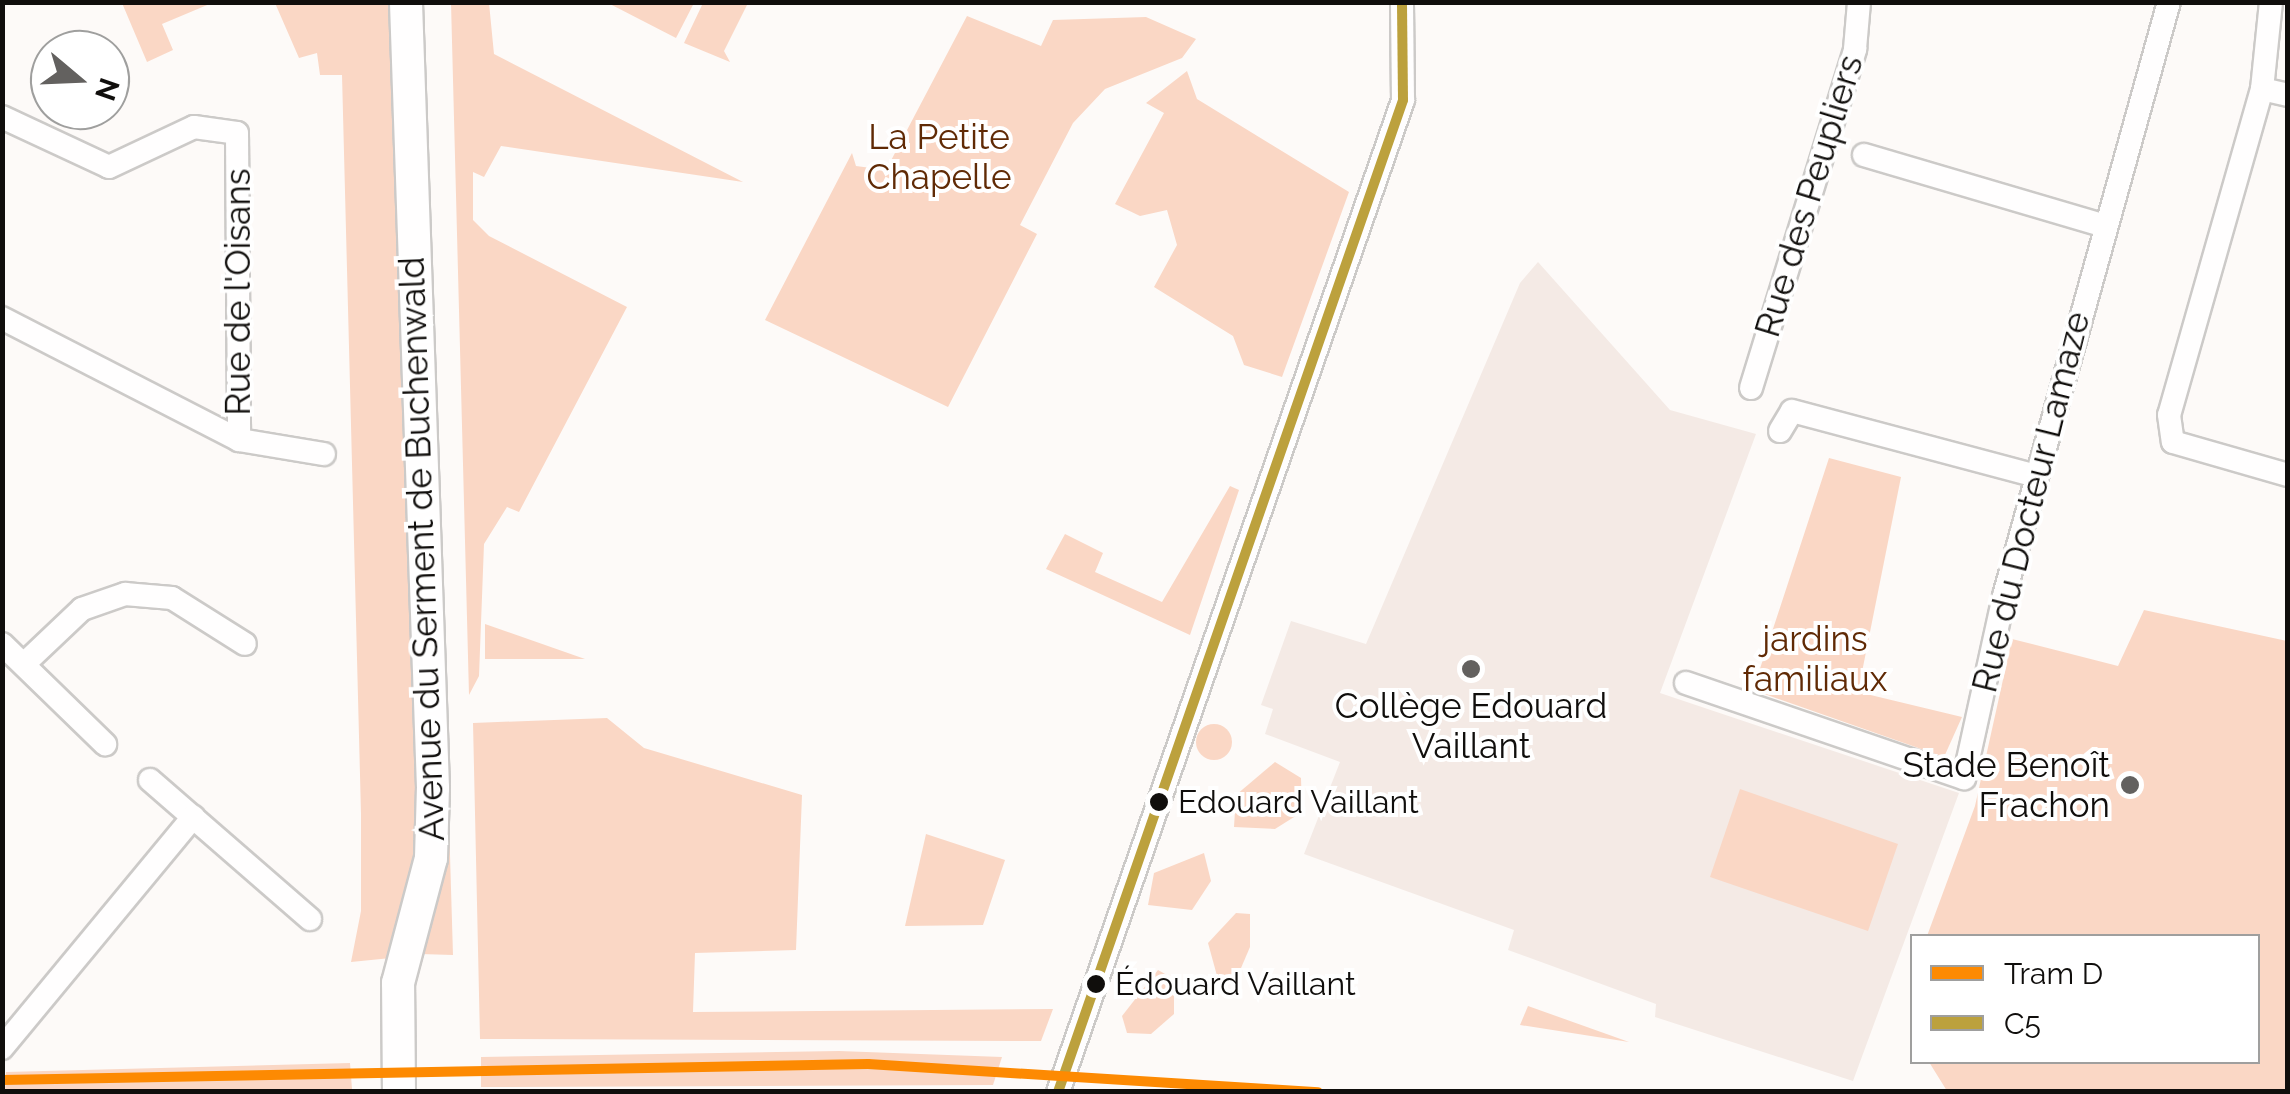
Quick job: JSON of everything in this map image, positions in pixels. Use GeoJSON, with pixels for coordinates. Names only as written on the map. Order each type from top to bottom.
{"type":"FeatureCollection","features":[{"type":"Feature","properties":{"kind":"main road","name":"Avenue du Serment de Buchenwald"},"geometry":{"type":"LineString","coordinates":[[399,1092],[398,983],[430,858],[433,788],[406,2]]}},
{"type":"Feature","properties":{"kind":"street"},"geometry":{"type":"LineString","coordinates":[[1058,1092],[1403,100],[1402,2]]}},
{"type":"Feature","properties":{"kind":"street","name":"Rue des Peupliers"},"geometry":{"type":"LineString","coordinates":[[1751,388],[1855,49],[1859,2]]}},
{"type":"Feature","properties":{"kind":"street","name":"Rue du Docteur Lamaze"},"geometry":{"type":"LineString","coordinates":[[1686,682],[1964,778],[2102,225],[2168,2]]}},
{"type":"Feature","properties":{"kind":"street"},"geometry":{"type":"LineString","coordinates":[[2271,2],[2262,88],[2168,416],[2173,442],[2288,476]]}},
{"type":"Feature","properties":{"kind":"street"},"geometry":{"type":"LineString","coordinates":[[2262,88],[2288,96]]}},
{"type":"Feature","properties":{"kind":"street","name":"Rue de l'Oisans"},"geometry":{"type":"LineString","coordinates":[[2,118],[109,167],[194,127],[237,133],[240,440],[2,318]]}},
{"type":"Feature","properties":{"kind":"street"},"geometry":{"type":"LineString","coordinates":[[1864,155],[2102,225]]}},
{"type":"Feature","properties":{"kind":"street"},"geometry":{"type":"LineString","coordinates":[[1780,431],[1792,411],[2037,476]]}},
{"type":"Feature","properties":{"kind":"street"},"geometry":{"type":"LineString","coordinates":[[240,440],[324,454]]}},
{"type":"Feature","properties":{"kind":"street"},"geometry":{"type":"LineString","coordinates":[[24,664],[82,609],[125,594],[172,598],[244,644]]}},
{"type":"Feature","properties":{"kind":"street"},"geometry":{"type":"LineString","coordinates":[[2,644],[105,744]]}},
{"type":"Feature","properties":{"kind":"street"},"geometry":{"type":"LineString","coordinates":[[150,780],[310,919]]}},
{"type":"Feature","properties":{"kind":"street"},"geometry":{"type":"LineString","coordinates":[[2,1048],[194,817]]}},
{"type":"Feature","properties":{"kind":"shaded area","name":"Collège Edouard Vaillant"},"geometry":{"type":"Polygon","coordinates":[[[1538,262],[1670,410],[1756,434],[1660,693],[1959,793],[1853,1081],[1655,1017],[1656,1004],[1508,950],[1514,930],[1304,854],[1340,762],[1265,734],[1273,709],[1261,705],[1291,621],[1366,644],[1520,283],[1538,262]]]}},
{"type":"Feature","properties":{"kind":"green space"},"geometry":{"type":"Polygon","coordinates":[[[122,3],[212,3],[162,24],[173,50],[147,62],[122,3]]]}},
{"type":"Feature","properties":{"kind":"green space"},"geometry":{"type":"Polygon","coordinates":[[[275,3],[389,3],[417,838],[391,958],[351,962],[361,911],[361,814],[342,75],[320,75],[317,53],[299,58],[275,3]]]}},
{"type":"Feature","properties":{"kind":"green space"},"geometry":{"type":"Polygon","coordinates":[[[451,3],[489,3],[494,54],[743,182],[501,146],[484,177],[473,172],[473,220],[489,236],[627,307],[519,512],[507,507],[484,544],[479,676],[469,695],[451,3]]]}},
{"type":"Feature","properties":{"kind":"green space"},"geometry":{"type":"Polygon","coordinates":[[[608,3],[694,3],[676,38],[608,3]]]}},
{"type":"Feature","properties":{"kind":"green space"},"geometry":{"type":"Polygon","coordinates":[[[703,3],[748,3],[724,51],[730,62],[684,43],[703,3]]]}},
{"type":"Feature","properties":{"kind":"green space","name":"La Petite Chapelle"},"geometry":{"type":"Polygon","coordinates":[[[967,16],[1041,46],[1053,20],[1146,17],[1196,39],[1182,58],[1105,89],[1073,123],[1020,225],[1037,234],[948,407],[765,320],[852,153],[856,166],[886,170],[967,16]]]}},
{"type":"Feature","properties":{"kind":"green space"},"geometry":{"type":"Polygon","coordinates":[[[1187,71],[1197,99],[1349,192],[1282,377],[1244,365],[1233,336],[1154,287],[1177,245],[1167,210],[1140,216],[1115,204],[1164,113],[1146,103],[1187,71]]]}},
{"type":"Feature","properties":{"kind":"green space","name":"jardins familiaux"},"geometry":{"type":"Polygon","coordinates":[[[1829,458],[1901,477],[1858,692],[1962,717],[1944,757],[1753,690],[1829,458]]]}},
{"type":"Feature","properties":{"kind":"green space"},"geometry":{"type":"Polygon","coordinates":[[[1230,486],[1239,490],[1190,635],[1046,569],[1065,534],[1103,553],[1095,572],[1162,602],[1230,486]]]}},
{"type":"Feature","properties":{"kind":"green space"},"geometry":{"type":"Polygon","coordinates":[[[2144,610],[2287,641],[2287,1091],[1947,1091],[1930,1064],[2260,1064],[2260,934],[1928,934],[1975,806],[2012,639],[2118,666],[2144,610]]]}},
{"type":"Feature","properties":{"kind":"green space"},"geometry":{"type":"Polygon","coordinates":[[[443,620],[453,955],[420,954],[443,620]]]}},
{"type":"Feature","properties":{"kind":"green space"},"geometry":{"type":"Polygon","coordinates":[[[485,624],[585,659],[485,659],[485,624]]]}},
{"type":"Feature","properties":{"kind":"green space"},"geometry":{"type":"Polygon","coordinates":[[[607,718],[644,748],[802,795],[796,950],[695,953],[693,1012],[1053,1009],[1041,1041],[480,1039],[473,723],[607,718]]]}},
{"type":"Feature","properties":{"kind":"green space"},"geometry":{"type":"Polygon","coordinates":[[[1214,724],[1227,729],[1232,742],[1227,755],[1214,760],[1201,755],[1196,742],[1201,729],[1214,724]]]}},
{"type":"Feature","properties":{"kind":"green space"},"geometry":{"type":"Polygon","coordinates":[[[1275,762],[1301,778],[1302,812],[1275,829],[1234,827],[1236,795],[1275,762]]]}},
{"type":"Feature","properties":{"kind":"green space"},"geometry":{"type":"Polygon","coordinates":[[[1740,789],[1898,844],[1868,931],[1710,877],[1740,789]]]}},
{"type":"Feature","properties":{"kind":"green space"},"geometry":{"type":"Polygon","coordinates":[[[926,834],[1005,860],[983,925],[905,926],[926,834]]]}},
{"type":"Feature","properties":{"kind":"green space"},"geometry":{"type":"Polygon","coordinates":[[[1204,853],[1211,881],[1192,910],[1148,905],[1154,873],[1204,853]]]}},
{"type":"Feature","properties":{"kind":"green space"},"geometry":{"type":"Polygon","coordinates":[[[1236,913],[1250,914],[1250,947],[1235,982],[1219,983],[1208,943],[1236,913]]]}},
{"type":"Feature","properties":{"kind":"green space"},"geometry":{"type":"Polygon","coordinates":[[[1158,970],[1174,979],[1174,1014],[1151,1034],[1127,1033],[1122,1016],[1158,970]]]}},
{"type":"Feature","properties":{"kind":"green space"},"geometry":{"type":"Polygon","coordinates":[[[1528,1006],[1629,1042],[1520,1025],[1528,1006]]]}},
{"type":"Feature","properties":{"kind":"green space"},"geometry":{"type":"Polygon","coordinates":[[[839,1051],[1002,1057],[993,1085],[481,1087],[481,1057],[839,1051]]]}},
{"type":"Feature","properties":{"kind":"green space"},"geometry":{"type":"Polygon","coordinates":[[[350,1063],[352,1089],[5,1091],[6,1072],[350,1063]]]}},
{"type":"Feature","properties":{"kind":"tram line","name":"D"},"geometry":{"type":"LineString","coordinates":[[2,1080],[868,1064],[1318,1092]]}},
{"type":"Feature","properties":{"kind":"transit line","name":"C5"},"geometry":{"type":"LineString","coordinates":[[1058,1092],[1403,100],[1402,2]]}},
{"type":"Feature","properties":{"kind":"place","name":"Collège Edouard Vaillant"},"geometry":{"type":"Point","coordinates":[1471,669]}},
{"type":"Feature","properties":{"kind":"place","name":"Stade Benoît Frachon"},"geometry":{"type":"Point","coordinates":[2130,785]}},
{"type":"Feature","properties":{"kind":"place","name":"Edouard Vaillant"},"geometry":{"type":"Point","coordinates":[1159,802]}},
{"type":"Feature","properties":{"kind":"place","name":"Édouard Vaillant"},"geometry":{"type":"Point","coordinates":[1096,984]}}]}
